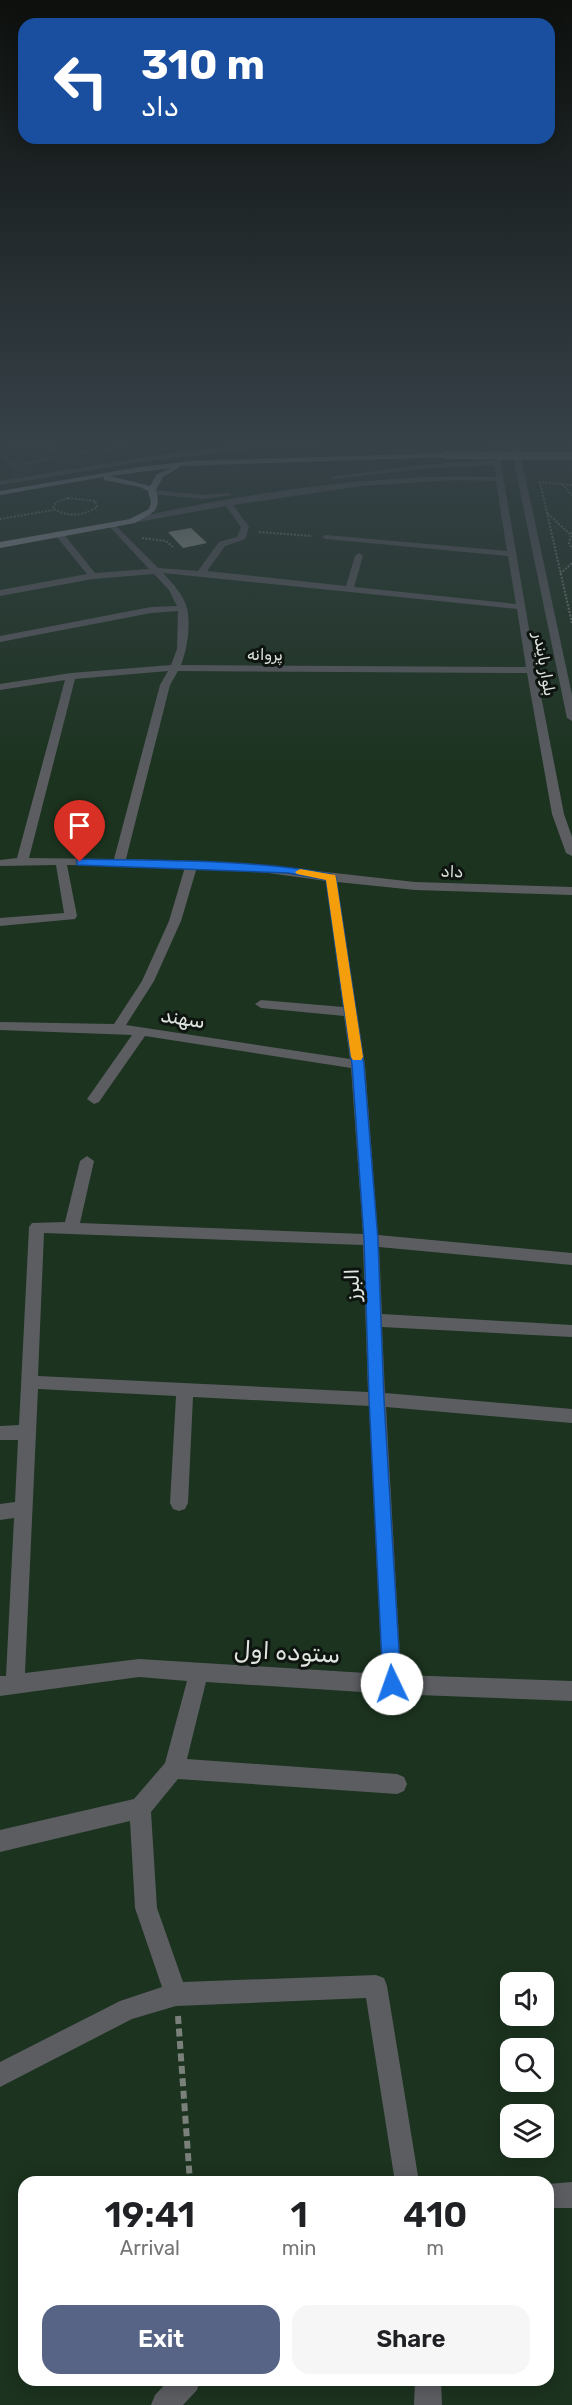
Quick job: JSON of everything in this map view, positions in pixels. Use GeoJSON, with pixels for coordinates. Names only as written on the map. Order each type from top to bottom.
{"type":"FeatureCollection","features":[{"type":"Feature","properties":{"kind":"street"},"geometry":{"type":"LineString","coordinates":[[76,555],[93,576]]}},
{"type":"Feature","properties":{"kind":"street"},"geometry":{"type":"LineString","coordinates":[[119,863],[165,685],[176,668],[182,650],[183,608],[172,589],[141,555]]}},
{"type":"Feature","properties":{"kind":"street"},"geometry":{"type":"LineString","coordinates":[[201,573],[214,555]]}},
{"type":"Feature","properties":{"kind":"street","name":"بلوار بایندر"},"geometry":{"type":"LineString","coordinates":[[511,555],[558,814],[572,853]]}},
{"type":"Feature","properties":{"kind":"street","name":"بلوار بایندر"},"geometry":{"type":"LineString","coordinates":[[538,555],[572,718]]}},
{"type":"Feature","properties":{"kind":"street"},"geometry":{"type":"LineString","coordinates":[[349,589],[359,556]]}},
{"type":"Feature","properties":{"kind":"street"},"geometry":{"type":"LineString","coordinates":[[0,594],[93,576],[121,576],[155,570],[520,607]]}},
{"type":"Feature","properties":{"kind":"street"},"geometry":{"type":"LineString","coordinates":[[0,639],[151,610],[183,608]]}},
{"type":"Feature","properties":{"kind":"street","name":"پروانه"},"geometry":{"type":"LineString","coordinates":[[0,687],[71,676],[176,668],[531,670]]}},
{"type":"Feature","properties":{"kind":"street"},"geometry":{"type":"LineString","coordinates":[[22,861],[71,676]]}},
{"type":"Feature","properties":{"kind":"street","name":"داد"},"geometry":{"type":"LineString","coordinates":[[0,863],[22,861],[192,864],[288,869],[331,882],[572,891]]}},
{"type":"Feature","properties":{"kind":"street"},"geometry":{"type":"LineString","coordinates":[[0,922],[71,916],[61,862]]}},
{"type":"Feature","properties":{"kind":"street"},"geometry":{"type":"LineString","coordinates":[[117,1028],[148,981],[175,921],[192,864]]}},
{"type":"Feature","properties":{"kind":"street","name":"البرز"},"geometry":{"type":"LineString","coordinates":[[331,882],[358,1065],[371,1240],[392,1684]]}},
{"type":"Feature","properties":{"kind":"street"},"geometry":{"type":"LineString","coordinates":[[261,1004],[350,1012]]}},
{"type":"Feature","properties":{"kind":"street","name":"سهند"},"geometry":{"type":"LineString","coordinates":[[0,1026],[117,1028],[358,1065]]}},
{"type":"Feature","properties":{"kind":"street"},"geometry":{"type":"LineString","coordinates":[[94,1099],[141,1032]]}},
{"type":"Feature","properties":{"kind":"street"},"geometry":{"type":"LineString","coordinates":[[71,1229],[87,1161]]}},
{"type":"Feature","properties":{"kind":"street"},"geometry":{"type":"LineString","coordinates":[[7,1686],[23,1509],[37,1227],[371,1240],[572,1259]]}},
{"type":"Feature","properties":{"kind":"street"},"geometry":{"type":"LineString","coordinates":[[374,1320],[572,1331]]}},
{"type":"Feature","properties":{"kind":"street"},"geometry":{"type":"LineString","coordinates":[[29,1382],[377,1399],[572,1416]]}},
{"type":"Feature","properties":{"kind":"street"},"geometry":{"type":"LineString","coordinates":[[178,1503],[185,1389]]}},
{"type":"Feature","properties":{"kind":"street"},"geometry":{"type":"LineString","coordinates":[[0,1433],[27,1432]]}},
{"type":"Feature","properties":{"kind":"street"},"geometry":{"type":"LineString","coordinates":[[0,1512],[23,1509]]}},
{"type":"Feature","properties":{"kind":"street","name":"ستوده اول"},"geometry":{"type":"LineString","coordinates":[[7,1686],[138,1668],[392,1684],[572,1691]]}},
{"type":"Feature","properties":{"kind":"street"},"geometry":{"type":"LineString","coordinates":[[0,1841],[140,1808],[174,1768],[199,1672]]}},
{"type":"Feature","properties":{"kind":"street"},"geometry":{"type":"LineString","coordinates":[[174,1768],[397,1784]]}},
{"type":"Feature","properties":{"kind":"street"},"geometry":{"type":"LineString","coordinates":[[140,1808],[146,1908],[176,1994]]}},
{"type":"Feature","properties":{"kind":"street"},"geometry":{"type":"LineString","coordinates":[[0,2075],[128,2009],[176,1994],[376,1986],[406,2176]]}},
{"type":"Feature","properties":{"kind":"street"},"geometry":{"type":"LineString","coordinates":[[554,2196],[572,2195]]}},
{"type":"Feature","properties":{"kind":"street"},"geometry":{"type":"LineString","coordinates":[[165,2405],[182,2386]]}},
{"type":"Feature","properties":{"kind":"street"},"geometry":{"type":"LineString","coordinates":[[428,2386],[428,2405]]}},
{"type":"Feature","properties":{"kind":"path"},"geometry":{"type":"LineString","coordinates":[[556,555],[572,623]]}},
{"type":"Feature","properties":{"kind":"path"},"geometry":{"type":"LineString","coordinates":[[560,574],[572,563]]}},
{"type":"Feature","properties":{"kind":"path"},"geometry":{"type":"LineString","coordinates":[[567,601],[572,604]]}},
{"type":"Feature","properties":{"kind":"path"},"geometry":{"type":"LineString","coordinates":[[176,1994],[190,2176]]}},
{"type":"Feature","properties":{"kind":"green space"},"geometry":{"type":"Polygon","coordinates":[[[0,555],[572,555],[572,2405],[0,2405],[0,555]]]}},
{"type":"Feature","properties":{"kind":"slow traffic"},"geometry":{"type":"LineString","coordinates":[[300,872],[331,878],[357,1057]]}},
{"type":"Feature","properties":{"kind":"route"},"geometry":{"type":"LineString","coordinates":[[80,862],[288,869],[331,878],[358,1065],[371,1240],[392,1684]]}}]}
